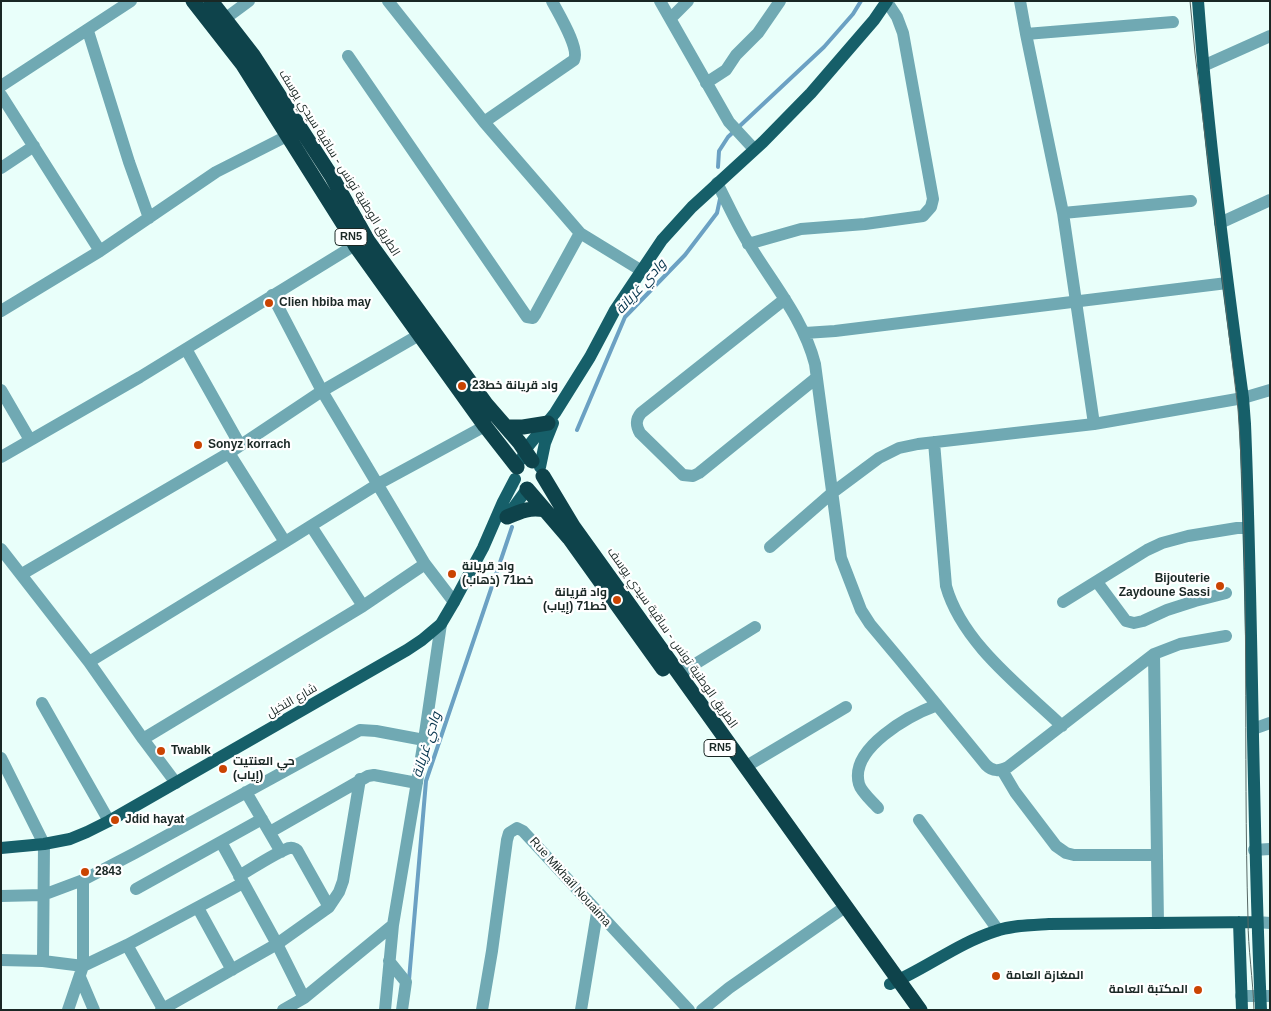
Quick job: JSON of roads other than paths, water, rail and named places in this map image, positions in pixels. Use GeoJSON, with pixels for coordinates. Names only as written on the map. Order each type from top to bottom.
{"type":"FeatureCollection","features":[{"type":"Feature","properties":{"kind":"highway","name":"الطريق الوطنية تونس - ساقية سيدي يوسف"},"geometry":{"type":"LineString","coordinates":[[193,1],[248,60],[332,177],[368,241],[486,404],[506,426],[527,466]]}},
{"type":"Feature","properties":{"kind":"highway","name":"الطريق الوطنية تونس - ساقية سيدي يوسف"},"geometry":{"type":"LineString","coordinates":[[212,1],[226,18],[288,136],[355,245],[485,426],[527,466],[574,526],[745,767],[841,910]]}},
{"type":"Feature","properties":{"kind":"highway"},"geometry":{"type":"LineString","coordinates":[[506,426],[523,427],[551,418]]}},
{"type":"Feature","properties":{"kind":"highway"},"geometry":{"type":"LineString","coordinates":[[527,466],[540,484],[527,489]]}},
{"type":"Feature","properties":{"kind":"highway","name":"RN5"},"geometry":{"type":"LineString","coordinates":[[527,466],[517,484],[527,489]]}},
{"type":"Feature","properties":{"kind":"highway","name":"الطريق الوطنية تونس - ساقية سيدي يوسف"},"geometry":{"type":"LineString","coordinates":[[527,489],[568,538],[894,982],[920,1010]]}},
{"type":"Feature","properties":{"kind":"highway"},"geometry":{"type":"LineString","coordinates":[[507,517],[527,509],[537,508],[545,510]]}},
{"type":"Feature","properties":{"kind":"highway","name":"الطريق الوطنية تونس - ساقية سيدي يوسف"},"geometry":{"type":"LineString","coordinates":[[894,982],[909,1010]]}},
{"type":"Feature","properties":{"kind":"main road"},"geometry":{"type":"LineString","coordinates":[[1198,1],[1220,222],[1243,398],[1253,729],[1254,850],[1263,922],[1265,996],[1261,1010]]}},
{"type":"Feature","properties":{"kind":"main road"},"geometry":{"type":"LineString","coordinates":[[527,466],[551,418],[590,357],[615,310],[662,240],[717,183],[812,93],[887,2]]}},
{"type":"Feature","properties":{"kind":"main road"},"geometry":{"type":"LineString","coordinates":[[527,466],[545,443],[551,418]]}},
{"type":"Feature","properties":{"kind":"main road","name":"شارع النخيل"},"geometry":{"type":"LineString","coordinates":[[1,848],[44,844],[70,839],[109,821],[422,640],[441,624],[483,548],[503,502],[527,466]]}},
{"type":"Feature","properties":{"kind":"main road"},"geometry":{"type":"LineString","coordinates":[[483,548],[527,489]]}},
{"type":"Feature","properties":{"kind":"main road"},"geometry":{"type":"LineString","coordinates":[[1239,922],[1242,1010]]}},
{"type":"Feature","properties":{"kind":"main road"},"geometry":{"type":"LineString","coordinates":[[894,982],[957,947],[998,930],[1018,926],[1263,922]]}},
{"type":"Feature","properties":{"kind":"street"},"geometry":{"type":"LineString","coordinates":[[1,86],[88,31],[131,1]]}},
{"type":"Feature","properties":{"kind":"street"},"geometry":{"type":"LineString","coordinates":[[226,18],[249,1]]}},
{"type":"Feature","properties":{"kind":"street"},"geometry":{"type":"LineString","coordinates":[[484,122],[574,60],[576,56],[574,46],[552,1]]}},
{"type":"Feature","properties":{"kind":"street"},"geometry":{"type":"LineString","coordinates":[[660,1],[729,122],[754,149]]}},
{"type":"Feature","properties":{"kind":"street"},"geometry":{"type":"LineString","coordinates":[[671,18],[688,1]]}},
{"type":"Feature","properties":{"kind":"street"},"geometry":{"type":"LineString","coordinates":[[706,83],[726,70],[736,55],[758,33],[780,1]]}},
{"type":"Feature","properties":{"kind":"street"},"geometry":{"type":"LineString","coordinates":[[1020,1],[1062,213],[1094,424]]}},
{"type":"Feature","properties":{"kind":"street"},"geometry":{"type":"LineString","coordinates":[[389,2],[484,122],[580,233],[642,270]]}},
{"type":"Feature","properties":{"kind":"street"},"geometry":{"type":"LineString","coordinates":[[748,244],[801,229],[865,224],[923,216],[931,207],[933,199],[902,33],[898,17],[887,2]]}},
{"type":"Feature","properties":{"kind":"street"},"geometry":{"type":"LineString","coordinates":[[1026,34],[1173,22]]}},
{"type":"Feature","properties":{"kind":"street"},"geometry":{"type":"LineString","coordinates":[[88,31],[129,162],[149,218]]}},
{"type":"Feature","properties":{"kind":"street"},"geometry":{"type":"LineString","coordinates":[[1203,66],[1270,36]]}},
{"type":"Feature","properties":{"kind":"street"},"geometry":{"type":"LineString","coordinates":[[348,56],[527,317],[533,318],[535,315],[580,233]]}},
{"type":"Feature","properties":{"kind":"street"},"geometry":{"type":"LineString","coordinates":[[1,95],[100,251]]}},
{"type":"Feature","properties":{"kind":"street"},"geometry":{"type":"LineString","coordinates":[[1,311],[100,251],[216,172],[288,136]]}},
{"type":"Feature","properties":{"kind":"street"},"geometry":{"type":"LineString","coordinates":[[1,168],[34,146]]}},
{"type":"Feature","properties":{"kind":"street"},"geometry":{"type":"LineString","coordinates":[[717,183],[748,244],[786,298],[805,334],[814,364],[840,558],[861,610],[870,624],[991,770],[1002,770],[1008,767],[1154,654],[1180,644],[1226,636]]}},
{"type":"Feature","properties":{"kind":"street"},"geometry":{"type":"LineString","coordinates":[[1220,222],[1270,200]]}},
{"type":"Feature","properties":{"kind":"street"},"geometry":{"type":"LineString","coordinates":[[1062,213],[1191,201]]}},
{"type":"Feature","properties":{"kind":"street"},"geometry":{"type":"LineString","coordinates":[[1,457],[140,377],[355,245]]}},
{"type":"Feature","properties":{"kind":"street"},"geometry":{"type":"LineString","coordinates":[[805,334],[1227,283]]}},
{"type":"Feature","properties":{"kind":"street"},"geometry":{"type":"LineString","coordinates":[[272,296],[322,391],[426,564],[454,602]]}},
{"type":"Feature","properties":{"kind":"street"},"geometry":{"type":"LineString","coordinates":[[786,298],[641,414],[637,418],[637,428],[683,475],[693,476],[815,379]]}},
{"type":"Feature","properties":{"kind":"street"},"geometry":{"type":"LineString","coordinates":[[22,574],[234,449],[322,391],[419,335]]}},
{"type":"Feature","properties":{"kind":"street"},"geometry":{"type":"LineString","coordinates":[[186,349],[234,449],[285,542]]}},
{"type":"Feature","properties":{"kind":"street"},"geometry":{"type":"LineString","coordinates":[[1,390],[30,440]]}},
{"type":"Feature","properties":{"kind":"street"},"geometry":{"type":"LineString","coordinates":[[770,547],[832,493],[879,458],[899,448],[934,442],[1094,424],[1243,398],[1270,390]]}},
{"type":"Feature","properties":{"kind":"street"},"geometry":{"type":"LineString","coordinates":[[89,662],[378,484],[485,426]]}},
{"type":"Feature","properties":{"kind":"street"},"geometry":{"type":"LineString","coordinates":[[934,442],[946,586],[950,599],[968,632],[983,650],[1062,726]]}},
{"type":"Feature","properties":{"kind":"street"},"geometry":{"type":"LineString","coordinates":[[311,526],[363,606]]}},
{"type":"Feature","properties":{"kind":"street"},"geometry":{"type":"LineString","coordinates":[[1063,602],[1147,550],[1162,543],[1188,536],[1248,528]]}},
{"type":"Feature","properties":{"kind":"street"},"geometry":{"type":"LineString","coordinates":[[1,548],[89,662],[176,783]]}},
{"type":"Feature","properties":{"kind":"street"},"geometry":{"type":"LineString","coordinates":[[143,739],[363,606],[426,564]]}},
{"type":"Feature","properties":{"kind":"street"},"geometry":{"type":"LineString","coordinates":[[1096,582],[1126,621],[1134,624],[1143,622],[1167,610],[1226,593]]}},
{"type":"Feature","properties":{"kind":"street"},"geometry":{"type":"LineString","coordinates":[[385,1010],[392,925],[424,740],[441,624]]}},
{"type":"Feature","properties":{"kind":"street"},"geometry":{"type":"LineString","coordinates":[[679,674],[755,627]]}},
{"type":"Feature","properties":{"kind":"street"},"geometry":{"type":"LineString","coordinates":[[1154,654],[1158,923]]}},
{"type":"Feature","properties":{"kind":"street"},"geometry":{"type":"LineString","coordinates":[[42,702],[109,821]]}},
{"type":"Feature","properties":{"kind":"street"},"geometry":{"type":"LineString","coordinates":[[878,808],[859,786],[858,771],[861,762],[874,744],[892,727],[921,711],[937,705]]}},
{"type":"Feature","properties":{"kind":"street"},"geometry":{"type":"LineString","coordinates":[[745,767],[846,707]]}},
{"type":"Feature","properties":{"kind":"street"},"geometry":{"type":"LineString","coordinates":[[1253,729],[1270,723]]}},
{"type":"Feature","properties":{"kind":"street"},"geometry":{"type":"LineString","coordinates":[[1,896],[43,895],[82,880],[136,853],[360,730],[424,740]]}},
{"type":"Feature","properties":{"kind":"street"},"geometry":{"type":"LineString","coordinates":[[1,758],[44,844],[43,960]]}},
{"type":"Feature","properties":{"kind":"street"},"geometry":{"type":"LineString","coordinates":[[1002,770],[1020,800],[1056,846],[1066,853],[1074,855],[1157,855]]}},
{"type":"Feature","properties":{"kind":"street"},"geometry":{"type":"LineString","coordinates":[[270,832],[360,779],[374,775],[417,783]]}},
{"type":"Feature","properties":{"kind":"street"},"geometry":{"type":"LineString","coordinates":[[127,945],[169,1008],[277,944],[329,907],[339,892],[343,881],[360,779]]}},
{"type":"Feature","properties":{"kind":"street"},"geometry":{"type":"LineString","coordinates":[[246,792],[281,852]]}},
{"type":"Feature","properties":{"kind":"street"},"geometry":{"type":"LineString","coordinates":[[136,889],[262,819]]}},
{"type":"Feature","properties":{"kind":"street"},"geometry":{"type":"LineString","coordinates":[[919,820],[998,930]]}},
{"type":"Feature","properties":{"kind":"street","name":"Rue Mikhaïl Nouaima"},"geometry":{"type":"LineString","coordinates":[[482,1010],[507,840],[509,833],[517,828],[524,831],[689,1010]]}},
{"type":"Feature","properties":{"kind":"street"},"geometry":{"type":"LineString","coordinates":[[221,842],[277,944],[304,998]]}},
{"type":"Feature","properties":{"kind":"street"},"geometry":{"type":"LineString","coordinates":[[68,1010],[82,972],[127,945],[198,908],[281,852],[291,848],[297,850],[329,907]]}},
{"type":"Feature","properties":{"kind":"street"},"geometry":{"type":"LineString","coordinates":[[1254,850],[1270,850]]}},
{"type":"Feature","properties":{"kind":"street"},"geometry":{"type":"LineString","coordinates":[[82,880],[82,972],[94,1010]]}},
{"type":"Feature","properties":{"kind":"street"},"geometry":{"type":"LineString","coordinates":[[198,908],[232,970]]}},
{"type":"Feature","properties":{"kind":"street"},"geometry":{"type":"LineString","coordinates":[[702,1010],[729,988],[841,910]]}},
{"type":"Feature","properties":{"kind":"street"},"geometry":{"type":"LineString","coordinates":[[581,1010],[597,912]]}},
{"type":"Feature","properties":{"kind":"street"},"geometry":{"type":"LineString","coordinates":[[283,1010],[304,998],[392,925]]}},
{"type":"Feature","properties":{"kind":"street"},"geometry":{"type":"LineString","coordinates":[[1,960],[43,960],[82,972]]}},
{"type":"Feature","properties":{"kind":"street"},"geometry":{"type":"LineString","coordinates":[[389,961],[406,982],[402,1010]]}},
{"type":"Feature","properties":{"kind":"street"},"geometry":{"type":"LineString","coordinates":[[1242,996],[1265,996]]}},
{"type":"Feature","properties":{"kind":"waterway","name":"وادي غريانة"},"geometry":{"type":"LineString","coordinates":[[718,167],[719,151],[728,137],[824,47],[853,14],[861,1]]}},
{"type":"Feature","properties":{"kind":"waterway","name":"وادي غريانة"},"geometry":{"type":"LineString","coordinates":[[577,430],[625,317],[685,255],[717,213],[720,199]]}},
{"type":"Feature","properties":{"kind":"waterway","name":"وادي غريانة"},"geometry":{"type":"LineString","coordinates":[[409,980],[426,781],[512,527]]}},
{"type":"Feature","properties":{"kind":"tram line"},"geometry":{"type":"LineString","coordinates":[[1190,1],[1238,409],[1244,536],[1248,930],[1254,1010]]}},
{"type":"Feature","properties":{"kind":"place","name":"Clien hbiba may"},"geometry":{"type":"Point","coordinates":[269,303]}},
{"type":"Feature","properties":{"kind":"place","name":"واد قريانة خط23"},"geometry":{"type":"Point","coordinates":[462,386]}},
{"type":"Feature","properties":{"kind":"place","name":"Sonyz korrach"},"geometry":{"type":"Point","coordinates":[198,445]}},
{"type":"Feature","properties":{"kind":"place","name":"واد قريانة خط71 (ذهاب)"},"geometry":{"type":"Point","coordinates":[452,574]}},
{"type":"Feature","properties":{"kind":"place","name":"Bijouterie Zaydoune Sassi"},"geometry":{"type":"Point","coordinates":[1220,586]}},
{"type":"Feature","properties":{"kind":"place","name":"واد قريانة خط71 (إياب)"},"geometry":{"type":"Point","coordinates":[617,600]}},
{"type":"Feature","properties":{"kind":"place","name":"Twablk"},"geometry":{"type":"Point","coordinates":[161,751]}},
{"type":"Feature","properties":{"kind":"place","name":"حي العنتيت (إياب)"},"geometry":{"type":"Point","coordinates":[223,769]}},
{"type":"Feature","properties":{"kind":"place","name":"Jdid hayat"},"geometry":{"type":"Point","coordinates":[115,820]}},
{"type":"Feature","properties":{"kind":"place","name":"2843"},"geometry":{"type":"Point","coordinates":[85,872]}},
{"type":"Feature","properties":{"kind":"place","name":"المغازة العامة"},"geometry":{"type":"Point","coordinates":[996,976]}},
{"type":"Feature","properties":{"kind":"place","name":"المكتبة العامة"},"geometry":{"type":"Point","coordinates":[1198,990]}}]}
